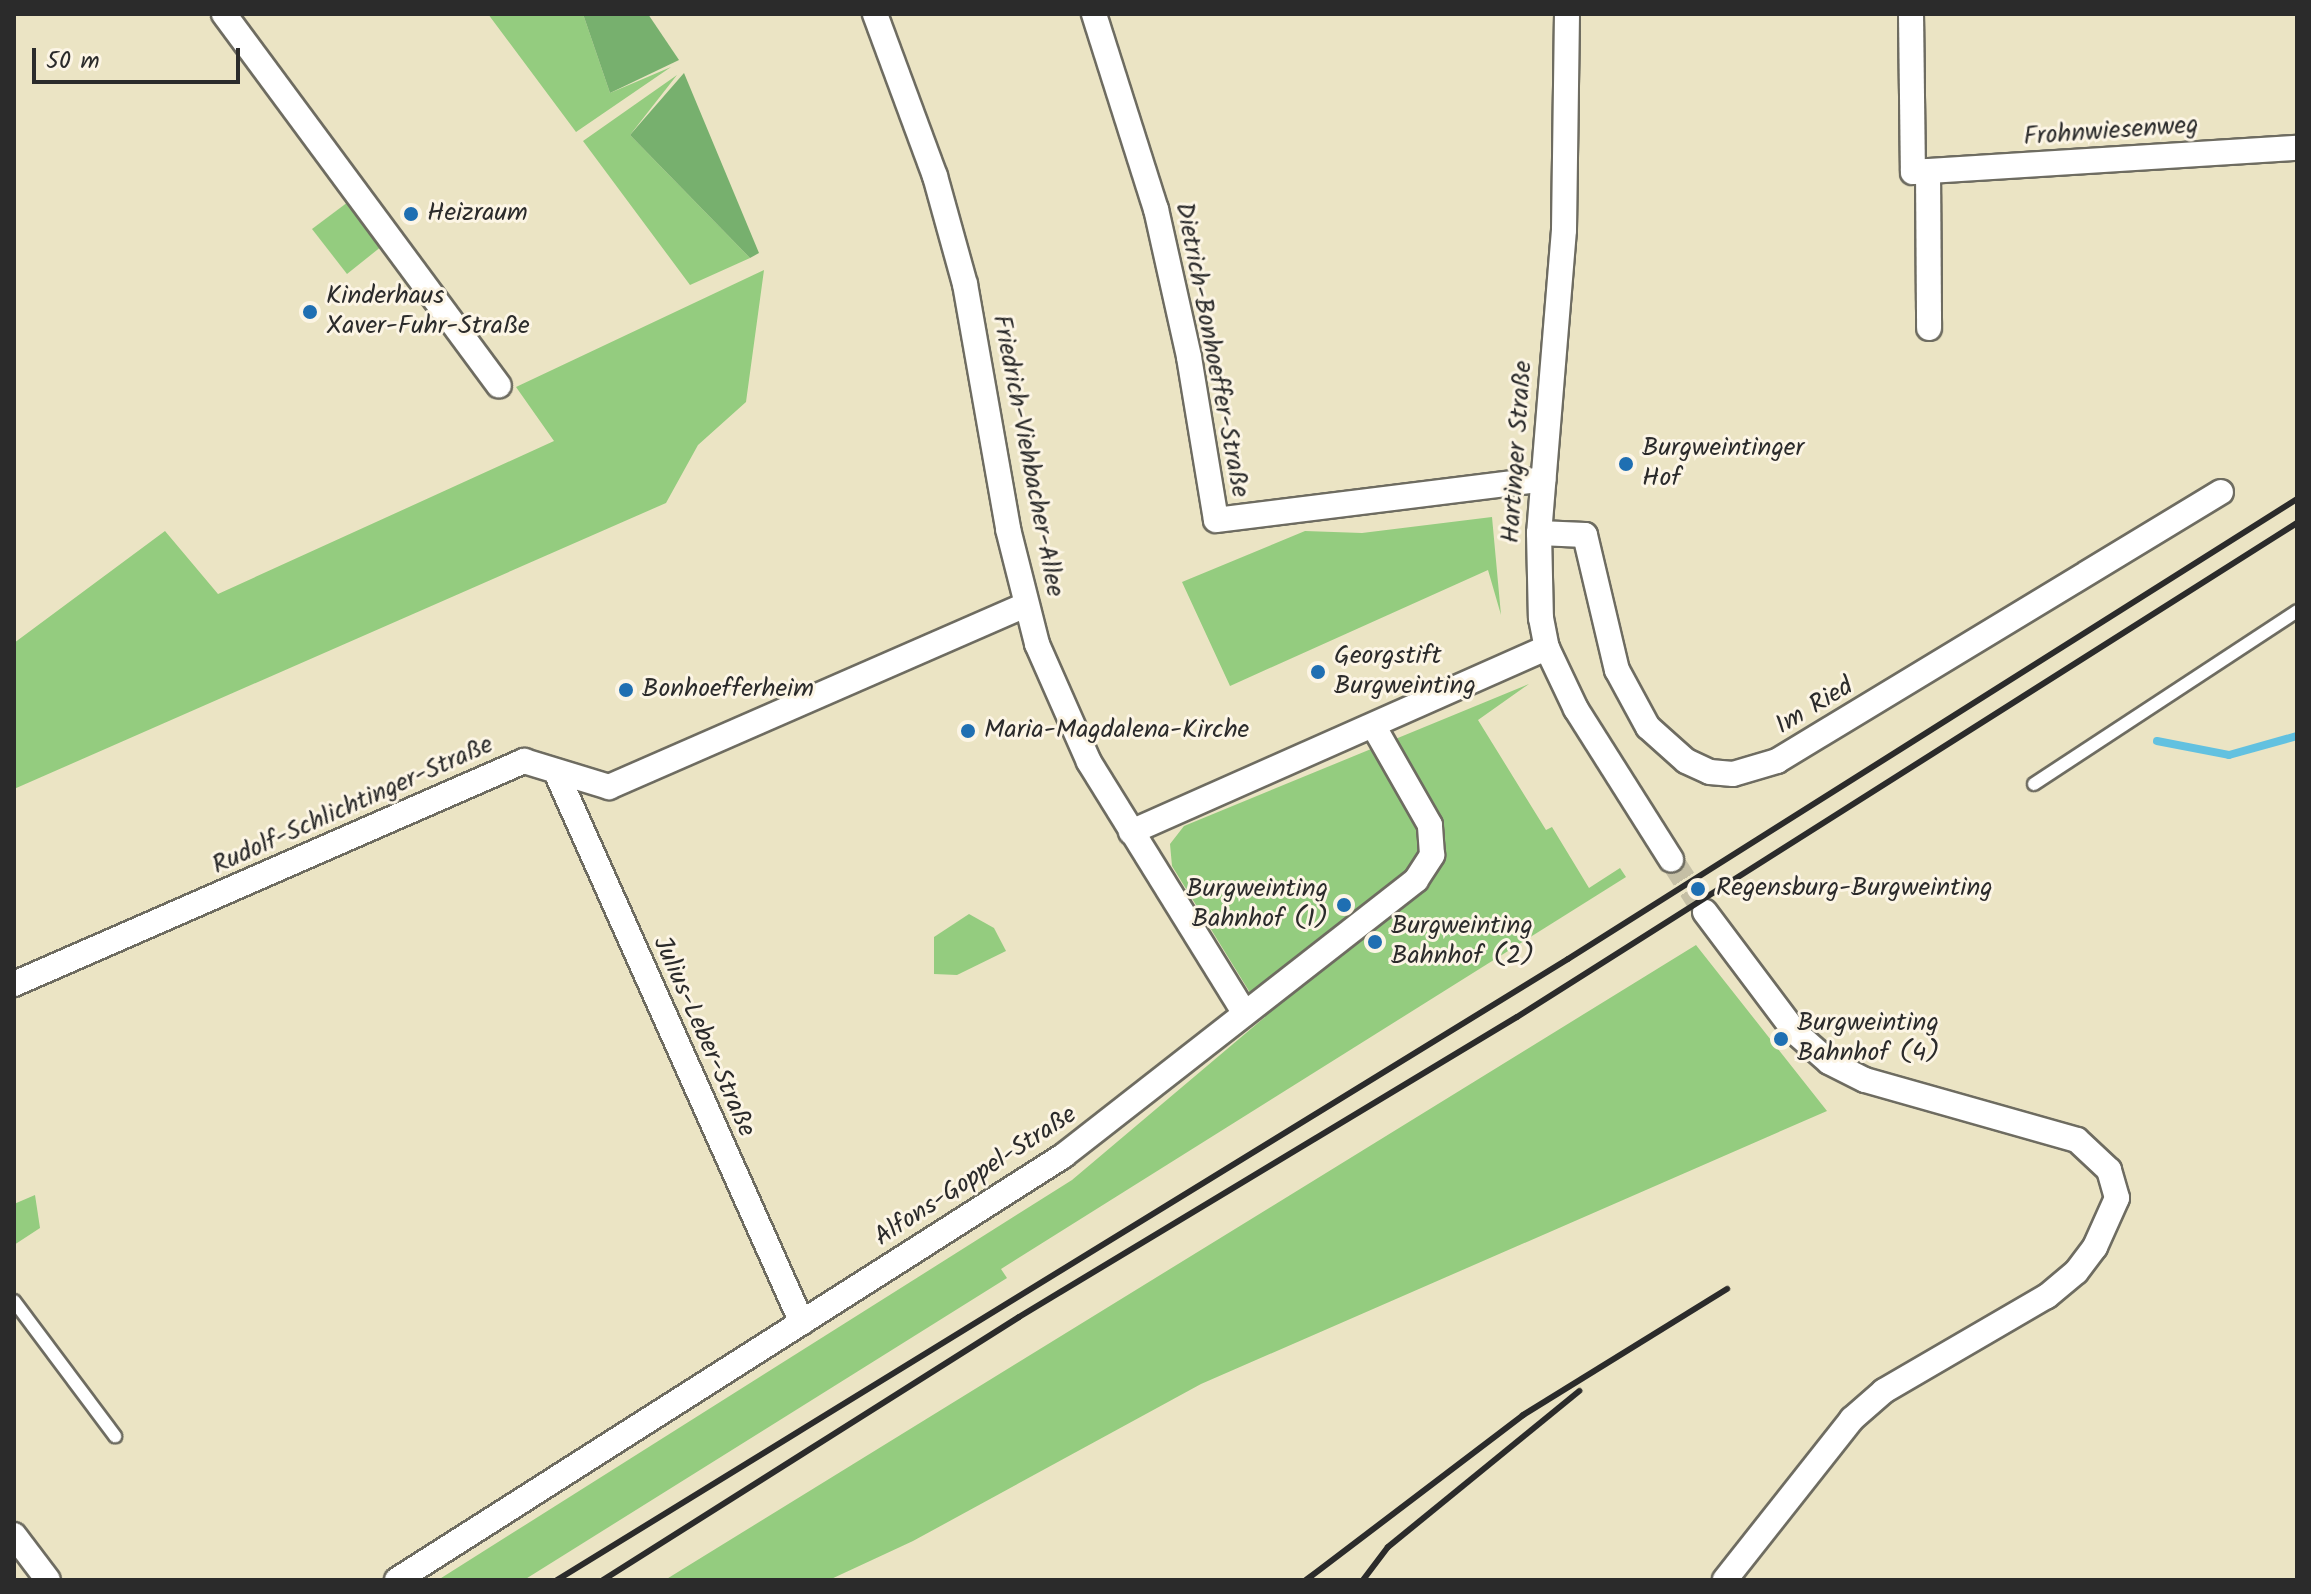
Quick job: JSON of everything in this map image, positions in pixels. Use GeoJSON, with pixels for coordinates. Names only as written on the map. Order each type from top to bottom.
{"type":"FeatureCollection","features":[{"type":"Feature","properties":{"kind":"street"},"geometry":{"type":"LineString","coordinates":[[224,14],[499,385]]}},
{"type":"Feature","properties":{"kind":"street","name":"Friedrich-Viehbacher-Allee"},"geometry":{"type":"LineString","coordinates":[[875,14],[935,176],[965,284],[1026,605],[1037,644],[1089,762],[1244,1012]]}},
{"type":"Feature","properties":{"kind":"street","name":"Dietrich-Bonhoeffer-Straße"},"geometry":{"type":"LineString","coordinates":[[1094,14],[1156,209],[1189,357],[1216,520],[1543,479]]}},
{"type":"Feature","properties":{"kind":"street","name":"Hartinger Straße"},"geometry":{"type":"LineString","coordinates":[[1567,14],[1564,230],[1539,533],[1547,648],[1576,709],[1671,859]]}},
{"type":"Feature","properties":{"kind":"street"},"geometry":{"type":"LineString","coordinates":[[1911,14],[1913,172],[1928,171],[1929,328]]}},
{"type":"Feature","properties":{"kind":"street","name":"Frohnwiesenweg"},"geometry":{"type":"LineString","coordinates":[[1928,171],[2297,148]]}},
{"type":"Feature","properties":{"kind":"street","name":"Im Ried"},"geometry":{"type":"LineString","coordinates":[[1539,533],[1585,535],[1617,670],[1648,727],[1686,761],[1710,772],[1733,774],[1777,761],[2221,492]]}},
{"type":"Feature","properties":{"kind":"street","name":"Rudolf-Schlichtinger-Straße"},"geometry":{"type":"LineString","coordinates":[[14,984],[524,761],[609,787],[1026,605]]}},
{"type":"Feature","properties":{"kind":"street"},"geometry":{"type":"LineString","coordinates":[[1131,832],[1547,648]]}},
{"type":"Feature","properties":{"kind":"street","name":"Alfons-Goppel-Straße"},"geometry":{"type":"LineString","coordinates":[[397,1580],[1063,1156],[1426,869],[1432,855],[1430,825],[1374,727]]}},
{"type":"Feature","properties":{"kind":"street","name":"Julius-Leber-Straße"},"geometry":{"type":"LineString","coordinates":[[556,772],[802,1323]]}},
{"type":"Feature","properties":{"kind":"street"},"geometry":{"type":"LineString","coordinates":[[1705,912],[1796,1033],[1829,1062],[1865,1080],[2041,1126],[2089,1148],[2109,1170],[2117,1198],[2095,1247],[2047,1296],[1918,1369],[1852,1419],[1725,1580]]}},
{"type":"Feature","properties":{"kind":"street"},"geometry":{"type":"LineString","coordinates":[[14,1535],[48,1580]]}},
{"type":"Feature","properties":{"kind":"lane"},"geometry":{"type":"LineString","coordinates":[[2034,784],[2297,611]]}},
{"type":"Feature","properties":{"kind":"lane"},"geometry":{"type":"LineString","coordinates":[[14,1301],[115,1436]]}},
{"type":"Feature","properties":{"kind":"green space"},"geometry":{"type":"Polygon","coordinates":[[[488,14],[583,14],[610,93],[671,67],[576,132],[488,14]]]}},
{"type":"Feature","properties":{"kind":"green space"},"geometry":{"type":"Polygon","coordinates":[[[583,14],[648,14],[679,60],[610,93],[583,14]]]}},
{"type":"Feature","properties":{"kind":"green space"},"geometry":{"type":"Polygon","coordinates":[[[684,73],[759,253],[750,258],[630,135],[684,73]]]}},
{"type":"Feature","properties":{"kind":"green space"},"geometry":{"type":"Polygon","coordinates":[[[677,75],[630,135],[750,258],[690,285],[583,141],[677,75]]]}},
{"type":"Feature","properties":{"kind":"green space"},"geometry":{"type":"Polygon","coordinates":[[[348,202],[382,246],[347,274],[312,229],[348,202]]]}},
{"type":"Feature","properties":{"kind":"green space"},"geometry":{"type":"Polygon","coordinates":[[[764,270],[746,402],[698,445],[666,503],[14,789],[14,643],[165,531],[218,594],[554,441],[516,387],[764,270]]]}},
{"type":"Feature","properties":{"kind":"green space"},"geometry":{"type":"Polygon","coordinates":[[[1492,517],[1501,615],[1488,570],[1230,686],[1182,582],[1305,531],[1362,533],[1492,517]]]}},
{"type":"Feature","properties":{"kind":"green space"},"geometry":{"type":"Polygon","coordinates":[[[1529,684],[1478,720],[1546,830],[1552,827],[1589,888],[1620,868],[1626,877],[1001,1269],[1007,1278],[524,1580],[438,1580],[1072,1180],[1265,1017],[1172,866],[1170,844],[1184,826],[1529,684]]]}},
{"type":"Feature","properties":{"kind":"green space"},"geometry":{"type":"Polygon","coordinates":[[[969,914],[994,928],[1006,951],[957,975],[934,974],[934,937],[969,914]]]}},
{"type":"Feature","properties":{"kind":"green space"},"geometry":{"type":"Polygon","coordinates":[[[1696,945],[1827,1111],[1201,1384],[913,1541],[829,1580],[665,1580],[1696,945]]]}},
{"type":"Feature","properties":{"kind":"green space"},"geometry":{"type":"Polygon","coordinates":[[[35,1195],[40,1228],[14,1245],[14,1204],[35,1195]]]}},
{"type":"Feature","properties":{"kind":"waterway"},"geometry":{"type":"LineString","coordinates":[[2157,741],[2229,755],[2297,736]]}},
{"type":"Feature","properties":{"kind":"tunnel"},"geometry":{"type":"LineString","coordinates":[[1671,859],[1705,912]]}},
{"type":"Feature","properties":{"kind":"railway"},"geometry":{"type":"LineString","coordinates":[[557,1580],[1568,959],[2297,499]]}},
{"type":"Feature","properties":{"kind":"railway"},"geometry":{"type":"LineString","coordinates":[[603,1580],[1019,1317],[1517,1017],[2297,523]]}},
{"type":"Feature","properties":{"kind":"railway"},"geometry":{"type":"LineString","coordinates":[[1306,1580],[1523,1415],[1727,1289]]}},
{"type":"Feature","properties":{"kind":"railway"},"geometry":{"type":"LineString","coordinates":[[1363,1580],[1388,1547],[1579,1391]]}},
{"type":"Feature","properties":{"kind":"place","name":"Heizraum"},"geometry":{"type":"Point","coordinates":[411,214]}},
{"type":"Feature","properties":{"kind":"place","name":"Kinderhaus Xaver-Fuhr-Straße"},"geometry":{"type":"Point","coordinates":[310,312]}},
{"type":"Feature","properties":{"kind":"place","name":"Burgweintinger Hof"},"geometry":{"type":"Point","coordinates":[1626,464]}},
{"type":"Feature","properties":{"kind":"place","name":"Georgstift Burgweinting"},"geometry":{"type":"Point","coordinates":[1318,672]}},
{"type":"Feature","properties":{"kind":"place","name":"Bonhoefferheim"},"geometry":{"type":"Point","coordinates":[626,690]}},
{"type":"Feature","properties":{"kind":"place","name":"Maria-Magdalena-Kirche"},"geometry":{"type":"Point","coordinates":[968,731]}},
{"type":"Feature","properties":{"kind":"place","name":"Regensburg-Burgweinting"},"geometry":{"type":"Point","coordinates":[1698,889]}},
{"type":"Feature","properties":{"kind":"place","name":"Burgweinting Bahnhof (1)"},"geometry":{"type":"Point","coordinates":[1344,905]}},
{"type":"Feature","properties":{"kind":"place","name":"Burgweinting Bahnhof (2)"},"geometry":{"type":"Point","coordinates":[1375,942]}},
{"type":"Feature","properties":{"kind":"place","name":"Burgweinting Bahnhof (4)"},"geometry":{"type":"Point","coordinates":[1781,1039]}}]}
